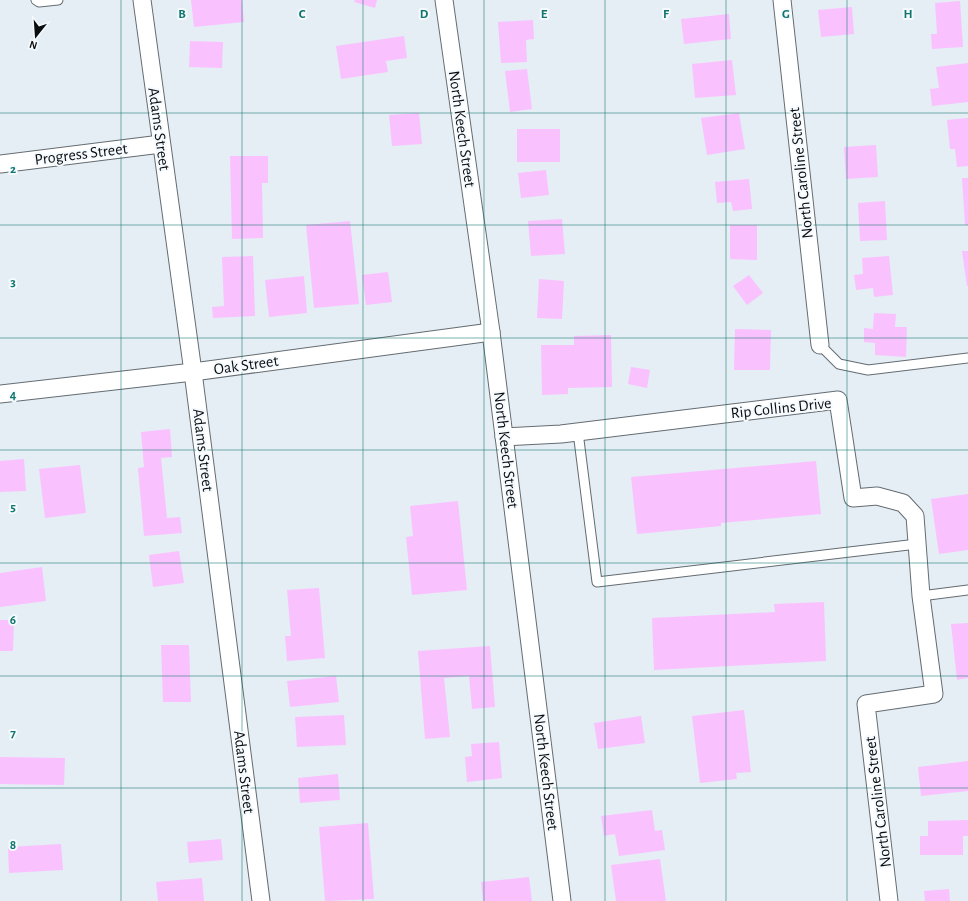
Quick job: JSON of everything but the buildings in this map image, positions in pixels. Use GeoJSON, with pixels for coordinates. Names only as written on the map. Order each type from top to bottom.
{"type":"FeatureCollection","features":[{"type":"Feature","properties":{"kind":"street","name":"Adams Street"},"geometry":{"type":"LineString","coordinates":[[142,0],[193,372],[261,901]]}},
{"type":"Feature","properties":{"kind":"street","name":"North Keech Street"},"geometry":{"type":"LineString","coordinates":[[444,0],[491,332],[562,901]]}},
{"type":"Feature","properties":{"kind":"street","name":"North Caroline Street"},"geometry":{"type":"LineString","coordinates":[[782,0],[820,345]]}},
{"type":"Feature","properties":{"kind":"street","name":"Progress Street"},"geometry":{"type":"LineString","coordinates":[[0,164],[161,144]]}},
{"type":"Feature","properties":{"kind":"street","name":"Oak Street"},"geometry":{"type":"LineString","coordinates":[[0,394],[193,372],[491,332]]}},
{"type":"Feature","properties":{"kind":"street","name":"Rip Collins Drive"},"geometry":{"type":"LineString","coordinates":[[504,437],[578,432],[838,400],[853,498],[877,496],[903,503],[915,516],[921,596],[934,694],[866,704]]}},
{"type":"Feature","properties":{"kind":"street","name":"North Caroline Street"},"geometry":{"type":"LineString","coordinates":[[866,704],[890,901]]}},
{"type":"Feature","properties":{"kind":"lane"},"geometry":{"type":"LineString","coordinates":[[36,0],[39,2],[58,0]]}},
{"type":"Feature","properties":{"kind":"lane"},"geometry":{"type":"LineString","coordinates":[[820,345],[839,364],[868,370],[968,358]]}},
{"type":"Feature","properties":{"kind":"lane"},"geometry":{"type":"LineString","coordinates":[[578,432],[597,582],[917,544]]}},
{"type":"Feature","properties":{"kind":"lane"},"geometry":{"type":"LineString","coordinates":[[921,596],[968,590]]}}]}
